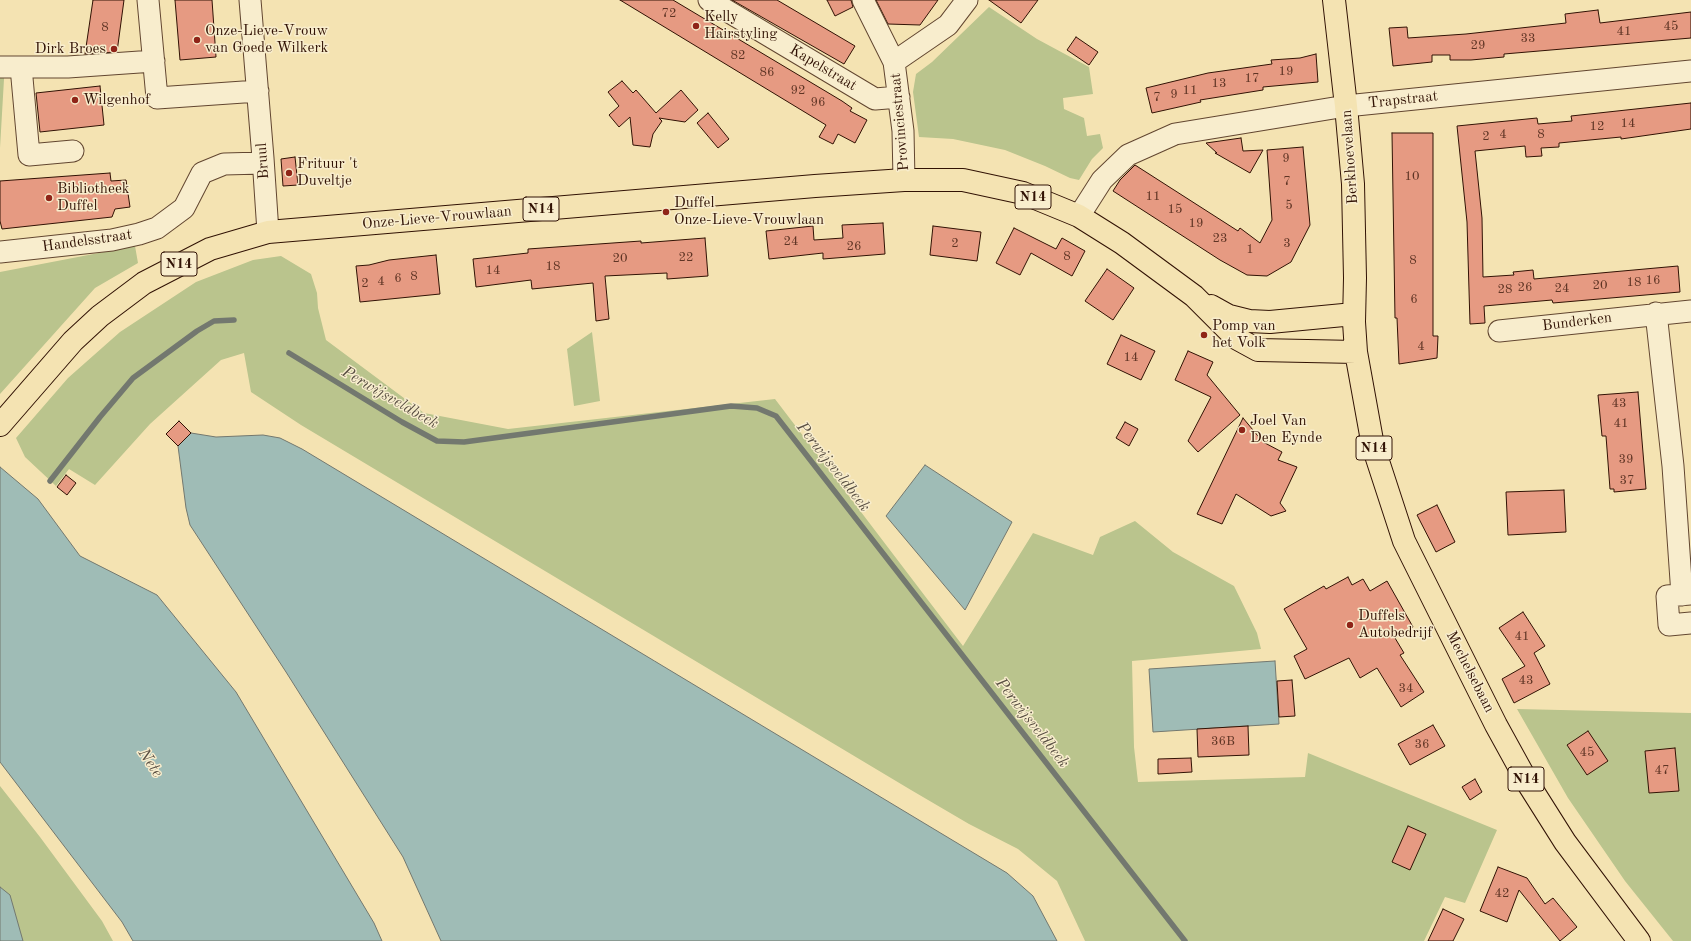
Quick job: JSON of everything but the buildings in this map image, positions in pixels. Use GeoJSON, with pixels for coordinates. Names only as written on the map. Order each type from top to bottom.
{"type":"FeatureCollection","features":[{"type":"Feature","properties":{"kind":"main road","name":"Berkhoevelaan"},"geometry":{"type":"LineString","coordinates":[[1334,0],[1353,184],[1355,278],[1354,314]]}},
{"type":"Feature","properties":{"kind":"main road","name":"Onze-Lieve-Vrouwlaan"},"geometry":{"type":"LineString","coordinates":[[0,425],[73,341],[100,316],[144,283],[210,249],[268,232],[815,186],[904,180],[963,180],[1023,193],[1079,216],[1122,243],[1194,296]]}},
{"type":"Feature","properties":{"kind":"main road","name":"N14"},"geometry":{"type":"LineString","coordinates":[[1194,296],[1230,316],[1249,321],[1270,322],[1354,314]]}},
{"type":"Feature","properties":{"kind":"main road","name":"N14"},"geometry":{"type":"LineString","coordinates":[[1194,296],[1236,338],[1258,350],[1356,352]]}},
{"type":"Feature","properties":{"kind":"main road","name":"Mechelsebaan"},"geometry":{"type":"LineString","coordinates":[[1354,314],[1356,352],[1373,446],[1404,541],[1496,725],[1529,785],[1565,842],[1639,941]]}},
{"type":"Feature","properties":{"kind":"street"},"geometry":{"type":"LineString","coordinates":[[148,0],[157,98],[258,91]]}},
{"type":"Feature","properties":{"kind":"street","name":"Bruul"},"geometry":{"type":"LineString","coordinates":[[250,0],[268,232]]}},
{"type":"Feature","properties":{"kind":"street","name":"Kapelstraat"},"geometry":{"type":"LineString","coordinates":[[709,0],[875,99],[899,97]]}},
{"type":"Feature","properties":{"kind":"street","name":"Provinciestraat"},"geometry":{"type":"LineString","coordinates":[[863,0],[894,62],[903,131],[904,180]]}},
{"type":"Feature","properties":{"kind":"street"},"geometry":{"type":"LineString","coordinates":[[894,62],[948,25],[967,0]]}},
{"type":"Feature","properties":{"kind":"street"},"geometry":{"type":"LineString","coordinates":[[0,67],[68,67],[154,61]]}},
{"type":"Feature","properties":{"kind":"street"},"geometry":{"type":"LineString","coordinates":[[21,67],[29,155],[73,151]]}},
{"type":"Feature","properties":{"kind":"street","name":"Trapstraat"},"geometry":{"type":"LineString","coordinates":[[1079,216],[1102,180],[1128,155],[1175,134],[1346,106],[1691,71]]}},
{"type":"Feature","properties":{"kind":"street","name":"Handelsstraat"},"geometry":{"type":"LineString","coordinates":[[0,252],[112,240],[139,234],[156,228],[184,208],[202,173],[224,164],[263,163]]}},
{"type":"Feature","properties":{"kind":"street","name":"Bunderken"},"geometry":{"type":"LineString","coordinates":[[1499,331],[1691,311]]}},
{"type":"Feature","properties":{"kind":"street"},"geometry":{"type":"LineString","coordinates":[[1656,314],[1686,594],[1667,596],[1670,625],[1691,623]]}},
{"type":"Feature","properties":{"kind":"green space"},"geometry":{"type":"Polygon","coordinates":[[[989,7],[1037,39],[1089,67],[1093,94],[1063,98],[1064,109],[1084,118],[1087,136],[1100,134],[1103,148],[1092,159],[1079,180],[1070,178],[1005,150],[953,139],[919,137],[913,92],[916,74],[932,62],[989,7]]]}},
{"type":"Feature","properties":{"kind":"green space"},"geometry":{"type":"Polygon","coordinates":[[[0,62],[5,62],[0,148],[0,62]]]}},
{"type":"Feature","properties":{"kind":"green space"},"geometry":{"type":"Polygon","coordinates":[[[135,246],[138,263],[95,288],[0,394],[0,272],[135,246]]]}},
{"type":"Feature","properties":{"kind":"green space"},"geometry":{"type":"Polygon","coordinates":[[[281,256],[311,274],[317,293],[318,308],[326,340],[424,413],[508,429],[775,399],[963,646],[1033,533],[1093,555],[1100,537],[1135,521],[1173,552],[1234,586],[1257,633],[1261,649],[1132,661],[1134,747],[1138,782],[1305,777],[1308,753],[1497,830],[1465,903],[1445,897],[1424,941],[1085,941],[1057,881],[1018,849],[969,824],[911,790],[301,425],[251,392],[244,353],[221,360],[150,424],[95,485],[69,469],[56,486],[25,457],[16,438],[68,378],[120,332],[196,282],[253,260],[281,256]]]}},
{"type":"Feature","properties":{"kind":"green space"},"geometry":{"type":"Polygon","coordinates":[[[592,332],[600,401],[574,406],[567,349],[592,332]]]}},
{"type":"Feature","properties":{"kind":"green space"},"geometry":{"type":"Polygon","coordinates":[[[1517,709],[1691,713],[1691,941],[1673,941],[1625,881],[1568,798],[1517,709]]]}},
{"type":"Feature","properties":{"kind":"green space"},"geometry":{"type":"Polygon","coordinates":[[[0,786],[102,921],[113,941],[0,941],[0,786]]]}},
{"type":"Feature","properties":{"kind":"water"},"geometry":{"type":"Polygon","coordinates":[[[191,433],[216,437],[263,435],[280,438],[302,449],[1007,873],[1033,896],[1057,941],[441,941],[403,857],[286,672],[190,525],[186,508],[178,446],[191,433]]]}},
{"type":"Feature","properties":{"kind":"water"},"geometry":{"type":"Polygon","coordinates":[[[925,465],[1012,522],[965,610],[886,516],[925,465]]]}},
{"type":"Feature","properties":{"kind":"water","name":"Nete"},"geometry":{"type":"Polygon","coordinates":[[[0,467],[38,499],[80,556],[157,595],[236,692],[374,923],[382,941],[133,941],[122,922],[0,762],[0,467]]]}},
{"type":"Feature","properties":{"kind":"water"},"geometry":{"type":"Polygon","coordinates":[[[1275,661],[1279,724],[1153,732],[1149,669],[1275,661]]]}},
{"type":"Feature","properties":{"kind":"water"},"geometry":{"type":"Polygon","coordinates":[[[0,887],[10,895],[23,941],[0,941],[0,887]]]}},
{"type":"Feature","properties":{"kind":"waterway","name":"Perwijsveldbeek"},"geometry":{"type":"LineString","coordinates":[[50,481],[100,417],[133,378],[197,331],[214,321],[234,320]]}},
{"type":"Feature","properties":{"kind":"waterway","name":"Perwijsveldbeek"},"geometry":{"type":"LineString","coordinates":[[289,353],[402,422],[437,441],[464,442],[731,406],[757,408],[776,416],[1185,941]]}},
{"type":"Feature","properties":{"kind":"place","name":"Kelly Hairstyling"},"geometry":{"type":"Point","coordinates":[696,26]}},
{"type":"Feature","properties":{"kind":"place","name":"Onze-Lieve-Vrouw van Goede Wilkerk"},"geometry":{"type":"Point","coordinates":[197,40]}},
{"type":"Feature","properties":{"kind":"place","name":"Dirk Broes"},"geometry":{"type":"Point","coordinates":[114,49]}},
{"type":"Feature","properties":{"kind":"place","name":"Wilgenhof"},"geometry":{"type":"Point","coordinates":[75,100]}},
{"type":"Feature","properties":{"kind":"place","name":"Frituur 't Duveltje"},"geometry":{"type":"Point","coordinates":[289,173]}},
{"type":"Feature","properties":{"kind":"place","name":"Bibliotheek Duffel"},"geometry":{"type":"Point","coordinates":[49,198]}},
{"type":"Feature","properties":{"kind":"place","name":"Duffel Onze-Lieve-Vrouwlaan"},"geometry":{"type":"Point","coordinates":[666,212]}},
{"type":"Feature","properties":{"kind":"place","name":"Pomp van het Volk"},"geometry":{"type":"Point","coordinates":[1204,335]}},
{"type":"Feature","properties":{"kind":"place","name":"Joel Van Den Eynde"},"geometry":{"type":"Point","coordinates":[1242,430]}},
{"type":"Feature","properties":{"kind":"place","name":"Duffels Autobedrijf"},"geometry":{"type":"Point","coordinates":[1350,625]}}]}
